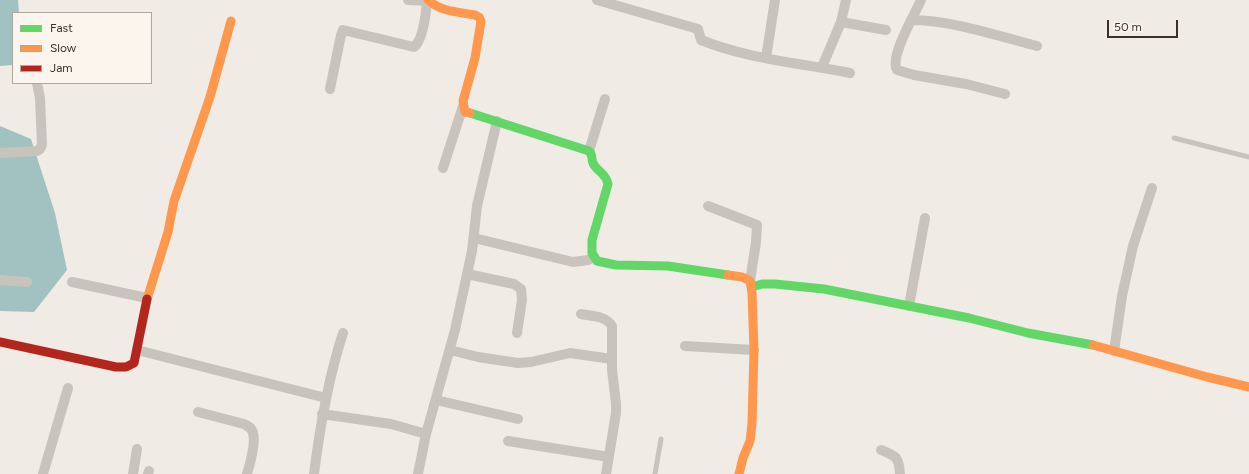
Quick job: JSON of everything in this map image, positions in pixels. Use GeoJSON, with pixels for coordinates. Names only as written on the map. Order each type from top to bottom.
{"type":"FeatureCollection","features":[{"type":"Feature","properties":{"kind":"street"},"geometry":{"type":"LineString","coordinates":[[408,0],[428,1],[432,5],[440,8],[475,15],[481,21],[475,58],[463,101],[463,106],[443,168]]}},
{"type":"Feature","properties":{"kind":"street"},"geometry":{"type":"LineString","coordinates":[[597,0],[698,29],[701,40],[722,48],[766,58],[850,73]]}},
{"type":"Feature","properties":{"kind":"street"},"geometry":{"type":"LineString","coordinates":[[766,58],[775,0]]}},
{"type":"Feature","properties":{"kind":"street"},"geometry":{"type":"LineString","coordinates":[[822,67],[841,22],[846,0]]}},
{"type":"Feature","properties":{"kind":"street"},"geometry":{"type":"LineString","coordinates":[[921,0],[898,50],[895,64],[897,70],[914,75],[966,84],[1005,94]]}},
{"type":"Feature","properties":{"kind":"street"},"geometry":{"type":"LineString","coordinates":[[330,89],[343,30],[414,47],[417,44],[423,27],[428,1]]}},
{"type":"Feature","properties":{"kind":"street"},"geometry":{"type":"LineString","coordinates":[[911,20],[928,20],[1038,46]]}},
{"type":"Feature","properties":{"kind":"street"},"geometry":{"type":"LineString","coordinates":[[0,342],[125,368],[134,363],[147,298],[168,232],[176,193],[210,97],[231,21]]}},
{"type":"Feature","properties":{"kind":"street"},"geometry":{"type":"LineString","coordinates":[[841,22],[886,30]]}},
{"type":"Feature","properties":{"kind":"street"},"geometry":{"type":"LineString","coordinates":[[0,153],[37,151],[40,149],[42,145],[41,107],[37,84]]}},
{"type":"Feature","properties":{"kind":"street"},"geometry":{"type":"LineString","coordinates":[[605,99],[590,152],[592,154],[593,164],[608,179],[608,184],[592,240],[592,253],[594,257],[602,262],[616,265],[668,266],[742,277],[751,284],[765,283],[796,286],[909,306],[969,318],[1029,333],[1083,343],[1216,380],[1249,387]]}},
{"type":"Feature","properties":{"kind":"street"},"geometry":{"type":"LineString","coordinates":[[463,106],[465,112],[470,114],[498,121],[590,152]]}},
{"type":"Feature","properties":{"kind":"street"},"geometry":{"type":"LineString","coordinates":[[418,474],[426,434],[450,350],[474,238],[477,206],[498,121]]}},
{"type":"Feature","properties":{"kind":"street"},"geometry":{"type":"LineString","coordinates":[[1114,351],[1122,296],[1133,246],[1152,188]]}},
{"type":"Feature","properties":{"kind":"street"},"geometry":{"type":"LineString","coordinates":[[708,206],[757,225],[751,284],[754,350],[751,435],[739,474]]}},
{"type":"Feature","properties":{"kind":"street"},"geometry":{"type":"LineString","coordinates":[[909,306],[925,218]]}},
{"type":"Feature","properties":{"kind":"street"},"geometry":{"type":"LineString","coordinates":[[474,238],[573,262],[588,260],[594,257]]}},
{"type":"Feature","properties":{"kind":"street"},"geometry":{"type":"LineString","coordinates":[[467,274],[514,284],[522,289],[522,300],[517,333]]}},
{"type":"Feature","properties":{"kind":"street"},"geometry":{"type":"LineString","coordinates":[[0,280],[27,282]]}},
{"type":"Feature","properties":{"kind":"street"},"geometry":{"type":"LineString","coordinates":[[72,282],[147,298]]}},
{"type":"Feature","properties":{"kind":"street"},"geometry":{"type":"LineString","coordinates":[[581,314],[601,318],[610,322],[613,331],[612,359],[616,413],[606,474]]}},
{"type":"Feature","properties":{"kind":"street"},"geometry":{"type":"LineString","coordinates":[[314,474],[322,414],[334,360],[343,333]]}},
{"type":"Feature","properties":{"kind":"street"},"geometry":{"type":"LineString","coordinates":[[685,346],[754,350]]}},
{"type":"Feature","properties":{"kind":"street"},"geometry":{"type":"LineString","coordinates":[[137,350],[326,398]]}},
{"type":"Feature","properties":{"kind":"street"},"geometry":{"type":"LineString","coordinates":[[450,350],[478,357],[518,363],[531,362],[570,352],[612,359]]}},
{"type":"Feature","properties":{"kind":"street"},"geometry":{"type":"LineString","coordinates":[[43,474],[68,388]]}},
{"type":"Feature","properties":{"kind":"street"},"geometry":{"type":"LineString","coordinates":[[436,400],[518,419]]}},
{"type":"Feature","properties":{"kind":"street"},"geometry":{"type":"LineString","coordinates":[[198,412],[244,424],[250,428],[253,432],[254,439],[248,474]]}},
{"type":"Feature","properties":{"kind":"street"},"geometry":{"type":"LineString","coordinates":[[322,414],[391,424],[426,434]]}},
{"type":"Feature","properties":{"kind":"street"},"geometry":{"type":"LineString","coordinates":[[508,441],[609,457]]}},
{"type":"Feature","properties":{"kind":"street"},"geometry":{"type":"LineString","coordinates":[[133,474],[137,450]]}},
{"type":"Feature","properties":{"kind":"street"},"geometry":{"type":"LineString","coordinates":[[881,450],[898,459],[900,474]]}},
{"type":"Feature","properties":{"kind":"lane"},"geometry":{"type":"LineString","coordinates":[[1174,138],[1249,157]]}},
{"type":"Feature","properties":{"kind":"lane"},"geometry":{"type":"LineString","coordinates":[[655,474],[661,440]]}},
{"type":"Feature","properties":{"kind":"water"},"geometry":{"type":"Polygon","coordinates":[[[0,0],[18,0],[19,12],[12,12],[12,65],[0,66],[0,0]]]}},
{"type":"Feature","properties":{"kind":"water"},"geometry":{"type":"Polygon","coordinates":[[[0,126],[31,139],[55,213],[67,270],[34,312],[0,311],[0,126]]]}},
{"type":"Feature","properties":{"kind":"traffic: fast"},"geometry":{"type":"LineString","coordinates":[[470,113],[589,151],[594,166],[605,177],[608,184],[592,240],[592,253],[597,261],[616,265],[668,266],[728,275]]}},
{"type":"Feature","properties":{"kind":"traffic: fast"},"geometry":{"type":"LineString","coordinates":[[752,287],[762,284],[775,284],[824,289],[969,318],[1028,333],[1093,345]]}},
{"type":"Feature","properties":{"kind":"traffic: slow"},"geometry":{"type":"LineString","coordinates":[[428,0],[444,9],[475,15],[479,17],[481,21],[475,58],[463,101],[465,112],[470,113]]}},
{"type":"Feature","properties":{"kind":"traffic: slow"},"geometry":{"type":"LineString","coordinates":[[147,299],[168,232],[174,201],[210,97],[231,21]]}},
{"type":"Feature","properties":{"kind":"traffic: slow"},"geometry":{"type":"LineString","coordinates":[[728,275],[742,277],[750,281],[752,293],[754,350],[752,424],[750,441],[743,458],[739,474]]}},
{"type":"Feature","properties":{"kind":"traffic: slow"},"geometry":{"type":"LineString","coordinates":[[1093,345],[1207,377],[1249,387]]}},
{"type":"Feature","properties":{"kind":"traffic: jam"},"geometry":{"type":"LineString","coordinates":[[0,342],[116,367],[126,367],[134,363],[147,299]]}}]}
